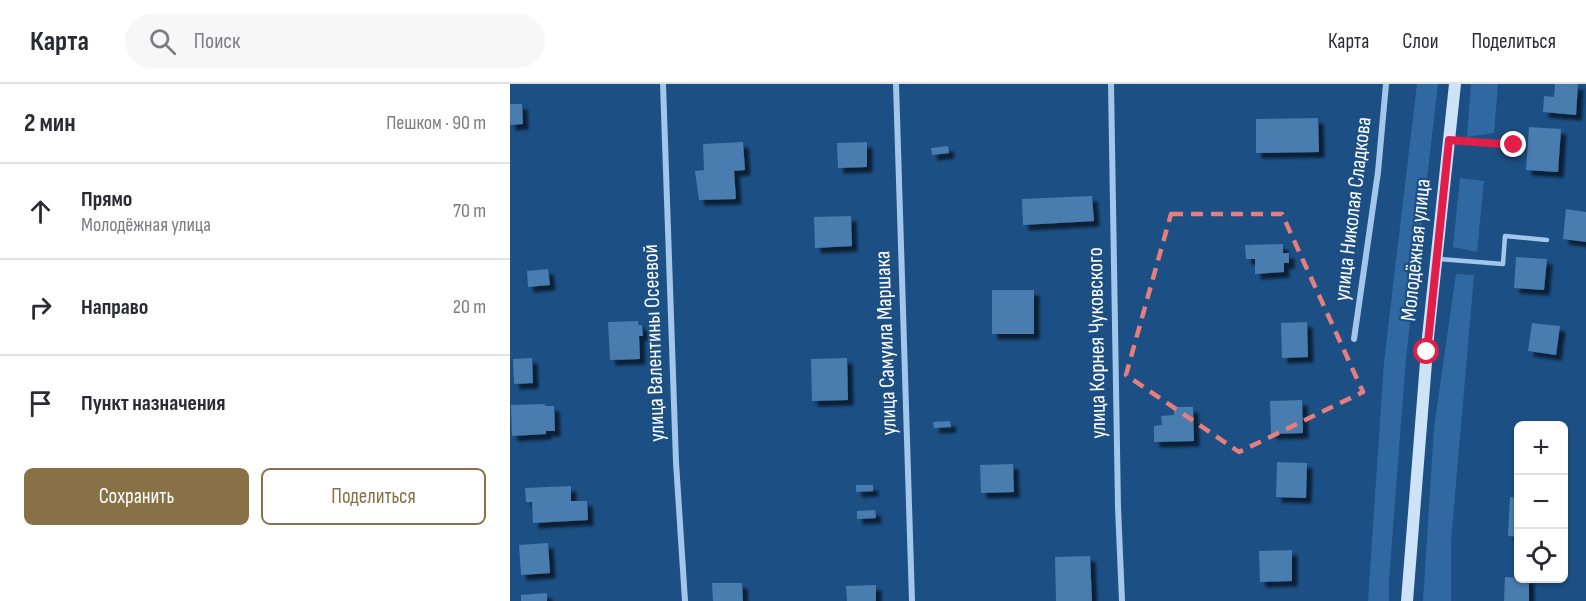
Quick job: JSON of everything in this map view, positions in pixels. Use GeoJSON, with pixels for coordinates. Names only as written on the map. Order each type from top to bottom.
{"type":"FeatureCollection","features":[{"type":"Feature","properties":{"kind":"street","name":"улица Валентины Осеевой"},"geometry":{"type":"LineString","coordinates":[[663,84],[676,462],[685,601]]}},
{"type":"Feature","properties":{"kind":"street","name":"улица Самуила Маршака"},"geometry":{"type":"LineString","coordinates":[[896,84],[912,601]]}},
{"type":"Feature","properties":{"kind":"street","name":"улица Корнея Чуковского"},"geometry":{"type":"LineString","coordinates":[[1111,84],[1118,507],[1122,601]]}},
{"type":"Feature","properties":{"kind":"street","name":"улица Николая Сладкова"},"geometry":{"type":"LineString","coordinates":[[1354,339],[1378,172],[1386,84]]}},
{"type":"Feature","properties":{"kind":"street","name":"Молодёжная улица"},"geometry":{"type":"LineString","coordinates":[[1407,601],[1428,337],[1455,84]]}},
{"type":"Feature","properties":{"kind":"lane"},"geometry":{"type":"LineString","coordinates":[[1449,140],[1514,145]]}},
{"type":"Feature","properties":{"kind":"lane"},"geometry":{"type":"LineString","coordinates":[[1436,259],[1503,264],[1505,236],[1547,240]]}},
{"type":"Feature","properties":{"kind":"highlighted area"},"geometry":{"type":"Polygon","coordinates":[[[1171,214],[1282,214],[1363,392],[1239,452],[1126,375],[1171,214]]]}},
{"type":"Feature","properties":{"kind":"shaded area"},"geometry":{"type":"Polygon","coordinates":[[[1417,84],[1438,84],[1406,358],[1389,601],[1368,601],[1384,362],[1417,84]]]}},
{"type":"Feature","properties":{"kind":"shaded area"},"geometry":{"type":"Polygon","coordinates":[[[1471,84],[1498,84],[1494,133],[1467,137],[1471,84]]]}},
{"type":"Feature","properties":{"kind":"shaded area"},"geometry":{"type":"Polygon","coordinates":[[[1460,178],[1484,181],[1477,252],[1453,247],[1460,178]]]}},
{"type":"Feature","properties":{"kind":"shaded area"},"geometry":{"type":"Polygon","coordinates":[[[1456,274],[1474,275],[1451,541],[1451,601],[1423,601],[1434,428],[1456,274]]]}},
{"type":"Feature","properties":{"kind":"building"},"geometry":{"type":"Polygon","coordinates":[[[1555,84],[1578,84],[1576,115],[1543,112],[1544,96],[1554,97],[1555,84]]]}},
{"type":"Feature","properties":{"kind":"building"},"geometry":{"type":"Polygon","coordinates":[[[510,104],[522,104],[523,124],[510,125],[510,104]]]}},
{"type":"Feature","properties":{"kind":"building"},"geometry":{"type":"Polygon","coordinates":[[[1318,118],[1319,152],[1256,153],[1256,119],[1318,118]]]}},
{"type":"Feature","properties":{"kind":"building"},"geometry":{"type":"Polygon","coordinates":[[[1529,127],[1561,129],[1558,172],[1526,170],[1529,127]]]}},
{"type":"Feature","properties":{"kind":"building"},"geometry":{"type":"Polygon","coordinates":[[[743,142],[745,170],[734,171],[736,199],[699,200],[695,171],[704,170],[703,144],[743,142]]]}},
{"type":"Feature","properties":{"kind":"building"},"geometry":{"type":"Polygon","coordinates":[[[867,142],[867,167],[838,168],[837,143],[867,142]]]}},
{"type":"Feature","properties":{"kind":"building"},"geometry":{"type":"Polygon","coordinates":[[[948,146],[949,153],[932,155],[931,148],[948,146]]]}},
{"type":"Feature","properties":{"kind":"building"},"geometry":{"type":"Polygon","coordinates":[[[1092,196],[1094,221],[1023,225],[1022,199],[1092,196]]]}},
{"type":"Feature","properties":{"kind":"building"},"geometry":{"type":"Polygon","coordinates":[[[1566,209],[1586,212],[1586,242],[1563,239],[1566,209]]]}},
{"type":"Feature","properties":{"kind":"building"},"geometry":{"type":"Polygon","coordinates":[[[851,216],[852,246],[815,248],[814,217],[851,216]]]}},
{"type":"Feature","properties":{"kind":"building"},"geometry":{"type":"Polygon","coordinates":[[[1283,244],[1283,253],[1289,253],[1289,263],[1284,263],[1284,272],[1255,274],[1255,259],[1246,259],[1245,245],[1283,244]]]}},
{"type":"Feature","properties":{"kind":"building"},"geometry":{"type":"Polygon","coordinates":[[[1516,257],[1547,259],[1544,290],[1514,288],[1516,257]]]}},
{"type":"Feature","properties":{"kind":"building"},"geometry":{"type":"Polygon","coordinates":[[[548,269],[550,285],[528,287],[527,271],[548,269]]]}},
{"type":"Feature","properties":{"kind":"building"},"geometry":{"type":"Polygon","coordinates":[[[992,290],[1034,290],[1034,334],[992,334],[992,290]]]}},
{"type":"Feature","properties":{"kind":"building"},"geometry":{"type":"Polygon","coordinates":[[[638,321],[639,325],[642,325],[643,336],[639,336],[640,359],[610,360],[608,322],[638,321]]]}},
{"type":"Feature","properties":{"kind":"building"},"geometry":{"type":"Polygon","coordinates":[[[1307,322],[1308,357],[1282,358],[1281,323],[1307,322]]]}},
{"type":"Feature","properties":{"kind":"building"},"geometry":{"type":"Polygon","coordinates":[[[1532,323],[1560,326],[1556,355],[1528,351],[1532,323]]]}},
{"type":"Feature","properties":{"kind":"building"},"geometry":{"type":"Polygon","coordinates":[[[532,358],[533,383],[514,384],[513,359],[532,358]]]}},
{"type":"Feature","properties":{"kind":"building"},"geometry":{"type":"Polygon","coordinates":[[[847,358],[848,400],[812,401],[811,359],[847,358]]]}},
{"type":"Feature","properties":{"kind":"building"},"geometry":{"type":"Polygon","coordinates":[[[1302,400],[1303,433],[1271,434],[1270,401],[1302,400]]]}},
{"type":"Feature","properties":{"kind":"building"},"geometry":{"type":"Polygon","coordinates":[[[545,404],[545,406],[554,406],[555,431],[546,431],[546,434],[512,436],[511,405],[545,404]]]}},
{"type":"Feature","properties":{"kind":"building"},"geometry":{"type":"Polygon","coordinates":[[[1174,407],[1193,407],[1194,441],[1154,442],[1154,426],[1162,425],[1161,416],[1174,415],[1174,407]]]}},
{"type":"Feature","properties":{"kind":"building"},"geometry":{"type":"Polygon","coordinates":[[[950,421],[951,427],[934,428],[933,422],[950,421]]]}},
{"type":"Feature","properties":{"kind":"building"},"geometry":{"type":"Polygon","coordinates":[[[1277,462],[1307,463],[1306,498],[1276,497],[1277,462]]]}},
{"type":"Feature","properties":{"kind":"building"},"geometry":{"type":"Polygon","coordinates":[[[1013,464],[1014,492],[981,493],[980,465],[1013,464]]]}},
{"type":"Feature","properties":{"kind":"building"},"geometry":{"type":"Polygon","coordinates":[[[856,485],[873,485],[873,491],[856,492],[856,485]]]}},
{"type":"Feature","properties":{"kind":"building"},"geometry":{"type":"Polygon","coordinates":[[[571,486],[571,501],[587,501],[588,520],[533,523],[532,502],[526,502],[525,488],[571,486]]]}},
{"type":"Feature","properties":{"kind":"building"},"geometry":{"type":"Polygon","coordinates":[[[1510,497],[1514,498],[1514,537],[1508,536],[1510,497]]]}},
{"type":"Feature","properties":{"kind":"building"},"geometry":{"type":"Polygon","coordinates":[[[875,510],[876,518],[857,519],[857,511],[875,510]]]}},
{"type":"Feature","properties":{"kind":"building"},"geometry":{"type":"Polygon","coordinates":[[[548,543],[550,573],[521,575],[519,545],[548,543]]]}},
{"type":"Feature","properties":{"kind":"building"},"geometry":{"type":"Polygon","coordinates":[[[1292,550],[1292,581],[1260,582],[1259,551],[1292,550]]]}},
{"type":"Feature","properties":{"kind":"building"},"geometry":{"type":"Polygon","coordinates":[[[1090,556],[1092,601],[1056,601],[1055,557],[1090,556]]]}},
{"type":"Feature","properties":{"kind":"building"},"geometry":{"type":"Polygon","coordinates":[[[1505,577],[1514,577],[1514,583],[1529,583],[1529,601],[1504,601],[1505,577]]]}},
{"type":"Feature","properties":{"kind":"building"},"geometry":{"type":"Polygon","coordinates":[[[712,583],[742,583],[743,601],[713,601],[712,583]]]}},
{"type":"Feature","properties":{"kind":"building"},"geometry":{"type":"Polygon","coordinates":[[[876,585],[876,601],[847,601],[846,586],[876,585]]]}},
{"type":"Feature","properties":{"kind":"building"},"geometry":{"type":"Polygon","coordinates":[[[547,593],[547,601],[521,601],[521,595],[547,593]]]}},
{"type":"Feature","properties":{"kind":"route"},"geometry":{"type":"LineString","coordinates":[[1427,352],[1449,140],[1514,145]]}}]}
